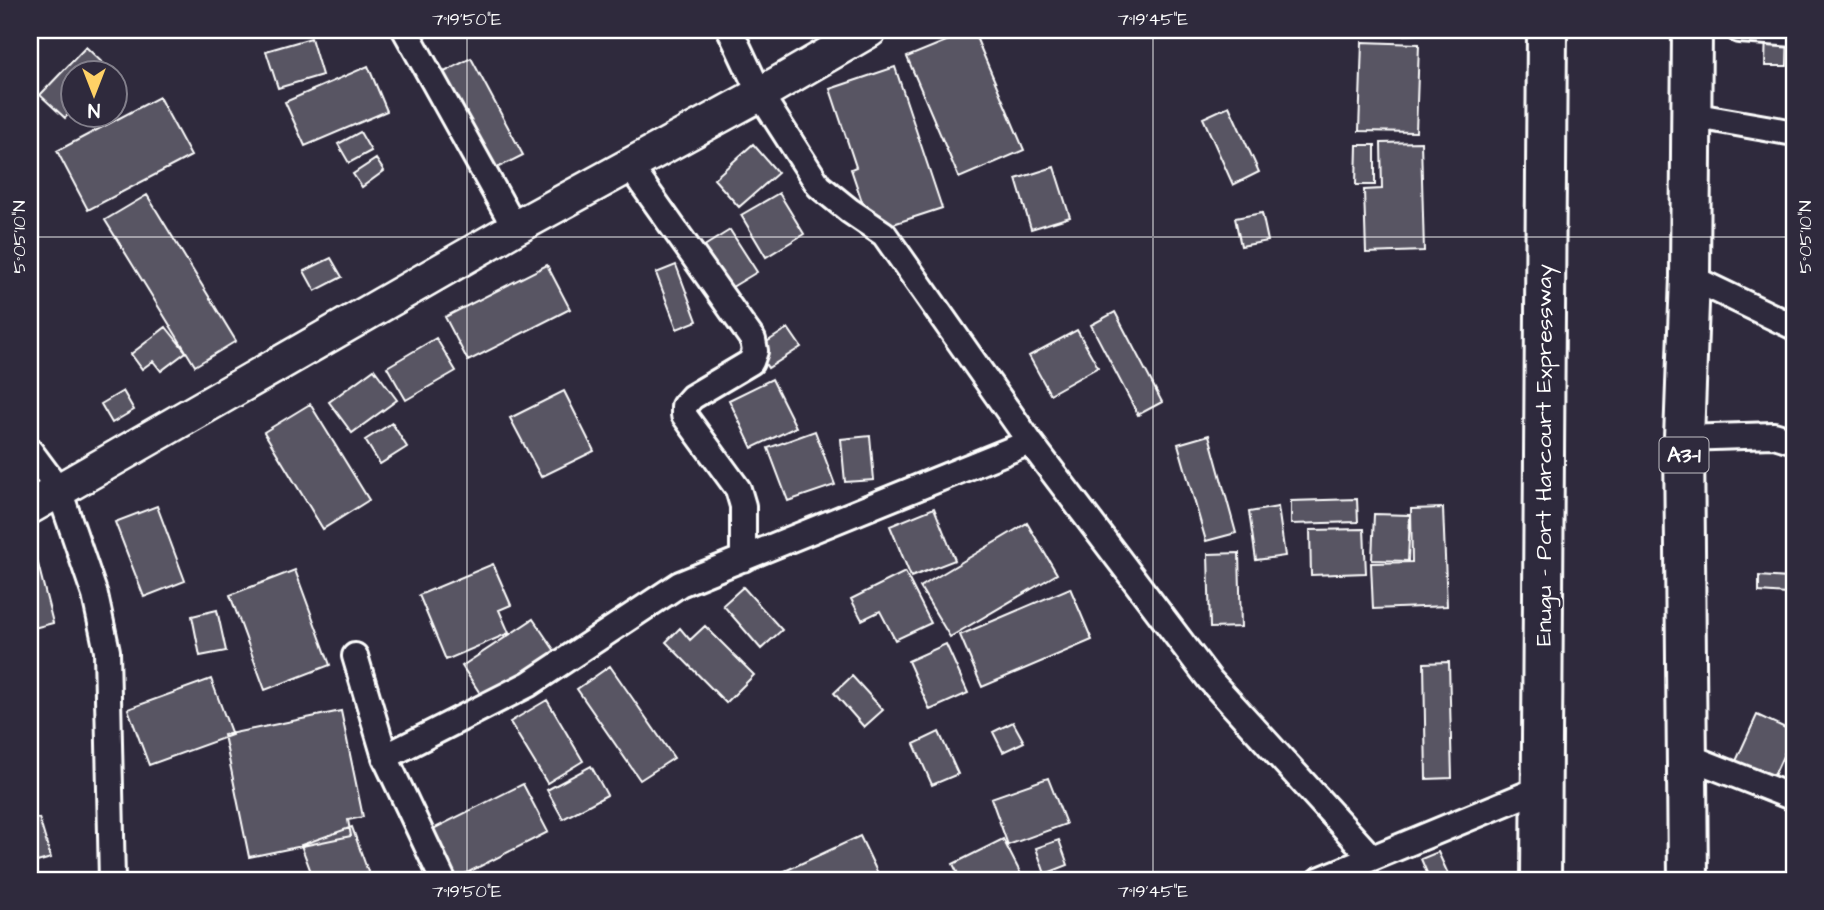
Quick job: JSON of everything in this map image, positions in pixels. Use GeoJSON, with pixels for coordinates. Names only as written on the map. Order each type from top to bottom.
{"type":"FeatureCollection","features":[{"type":"Feature","properties":{"kind":"highway","name":"Enugu - Port Harcourt Expressway"},"geometry":{"type":"LineString","coordinates":[[1541,880],[1547,30]]}},
{"type":"Feature","properties":{"kind":"highway","name":"A3-1"},"geometry":{"type":"LineString","coordinates":[[1688,880],[1684,438],[1690,277],[1692,30]]}},
{"type":"Feature","properties":{"kind":"main road"},"geometry":{"type":"LineString","coordinates":[[30,507],[515,228],[760,94],[870,30]]}},
{"type":"Feature","properties":{"kind":"street"},"geometry":{"type":"LineString","coordinates":[[405,30],[515,228]]}},
{"type":"Feature","properties":{"kind":"street"},"geometry":{"type":"LineString","coordinates":[[730,30],[760,94],[819,186],[884,234],[1030,442],[1210,680],[1371,857]]}},
{"type":"Feature","properties":{"kind":"street"},"geometry":{"type":"LineString","coordinates":[[1739,30],[1794,34]]}},
{"type":"Feature","properties":{"kind":"street"},"geometry":{"type":"LineString","coordinates":[[1691,115],[1794,134]]}},
{"type":"Feature","properties":{"kind":"street"},"geometry":{"type":"LineString","coordinates":[[629,164],[753,340],[755,351],[751,362],[692,397],[684,406],[684,415],[738,489],[743,506],[743,559]]}},
{"type":"Feature","properties":{"kind":"street"},"geometry":{"type":"LineString","coordinates":[[1690,277],[1794,327]]}},
{"type":"Feature","properties":{"kind":"street"},"geometry":{"type":"LineString","coordinates":[[1684,438],[1773,435],[1794,441]]}},
{"type":"Feature","properties":{"kind":"street"},"geometry":{"type":"LineString","coordinates":[[385,757],[529,684],[680,584],[1030,442]]}},
{"type":"Feature","properties":{"kind":"street"},"geometry":{"type":"LineString","coordinates":[[30,451],[59,490],[95,596],[107,651],[112,880]]}},
{"type":"Feature","properties":{"kind":"street"},"geometry":{"type":"LineString","coordinates":[[355,656],[385,757],[443,880]]}},
{"type":"Feature","properties":{"kind":"street"},"geometry":{"type":"LineString","coordinates":[[1687,756],[1794,798]]}},
{"type":"Feature","properties":{"kind":"street"},"geometry":{"type":"LineString","coordinates":[[1319,880],[1542,788]]}},
{"type":"Feature","properties":{"kind":"building"},"geometry":{"type":"Polygon","coordinates":[[[973,30],[1024,150],[959,178],[907,57],[973,30]]]}},
{"type":"Feature","properties":{"kind":"building"},"geometry":{"type":"Polygon","coordinates":[[[1366,30],[1418,30],[1418,34],[1367,36],[1366,30]]]}},
{"type":"Feature","properties":{"kind":"building"},"geometry":{"type":"Polygon","coordinates":[[[1766,30],[1788,30],[1787,66],[1765,66],[1766,30]]]}},
{"type":"Feature","properties":{"kind":"building"},"geometry":{"type":"Polygon","coordinates":[[[311,38],[322,75],[278,88],[266,51],[311,38]]]}},
{"type":"Feature","properties":{"kind":"building"},"geometry":{"type":"Polygon","coordinates":[[[1362,42],[1419,44],[1416,132],[1359,131],[1362,42]]]}},
{"type":"Feature","properties":{"kind":"building"},"geometry":{"type":"Polygon","coordinates":[[[86,47],[100,60],[74,60],[86,47]]]}},
{"type":"Feature","properties":{"kind":"building"},"geometry":{"type":"Polygon","coordinates":[[[471,58],[523,155],[479,177],[427,81],[471,58]]]}},
{"type":"Feature","properties":{"kind":"building"},"geometry":{"type":"Polygon","coordinates":[[[368,66],[387,111],[305,146],[285,102],[368,66]]]}},
{"type":"Feature","properties":{"kind":"building"},"geometry":{"type":"Polygon","coordinates":[[[895,67],[942,208],[872,231],[851,169],[856,167],[830,89],[895,67]]]}},
{"type":"Feature","properties":{"kind":"building"},"geometry":{"type":"Polygon","coordinates":[[[60,74],[60,113],[40,95],[60,74]]]}},
{"type":"Feature","properties":{"kind":"building"},"geometry":{"type":"Polygon","coordinates":[[[159,97],[191,156],[88,210],[57,151],[97,130],[130,130],[130,112],[159,97]]]}},
{"type":"Feature","properties":{"kind":"building"},"geometry":{"type":"Polygon","coordinates":[[[1229,106],[1259,172],[1233,185],[1203,118],[1229,106]]]}},
{"type":"Feature","properties":{"kind":"building"},"geometry":{"type":"Polygon","coordinates":[[[360,132],[371,151],[349,163],[338,144],[360,132]]]}},
{"type":"Feature","properties":{"kind":"building"},"geometry":{"type":"Polygon","coordinates":[[[1421,142],[1424,251],[1366,253],[1364,190],[1382,189],[1381,143],[1421,142]]]}},
{"type":"Feature","properties":{"kind":"building"},"geometry":{"type":"Polygon","coordinates":[[[753,144],[778,173],[739,207],[714,179],[753,144]]]}},
{"type":"Feature","properties":{"kind":"building"},"geometry":{"type":"Polygon","coordinates":[[[1357,145],[1375,145],[1375,185],[1356,185],[1357,145]]]}},
{"type":"Feature","properties":{"kind":"building"},"geometry":{"type":"Polygon","coordinates":[[[376,159],[384,171],[362,187],[353,174],[376,159]]]}},
{"type":"Feature","properties":{"kind":"building"},"geometry":{"type":"Polygon","coordinates":[[[1054,167],[1070,217],[1031,229],[1016,179],[1054,167]]]}},
{"type":"Feature","properties":{"kind":"building"},"geometry":{"type":"Polygon","coordinates":[[[779,193],[804,234],[766,257],[741,215],[779,193]]]}},
{"type":"Feature","properties":{"kind":"building"},"geometry":{"type":"Polygon","coordinates":[[[147,195],[236,341],[195,366],[105,220],[147,195]]]}},
{"type":"Feature","properties":{"kind":"building"},"geometry":{"type":"Polygon","coordinates":[[[1262,213],[1268,241],[1241,246],[1235,218],[1262,213]]]}},
{"type":"Feature","properties":{"kind":"building"},"geometry":{"type":"Polygon","coordinates":[[[730,230],[757,272],[719,295],[693,253],[730,230]]]}},
{"type":"Feature","properties":{"kind":"building"},"geometry":{"type":"Polygon","coordinates":[[[331,258],[342,277],[315,291],[304,271],[331,258]]]}},
{"type":"Feature","properties":{"kind":"building"},"geometry":{"type":"Polygon","coordinates":[[[547,265],[570,309],[468,361],[445,317],[547,265]]]}},
{"type":"Feature","properties":{"kind":"building"},"geometry":{"type":"Polygon","coordinates":[[[676,265],[697,321],[677,329],[656,273],[676,265]]]}},
{"type":"Feature","properties":{"kind":"building"},"geometry":{"type":"Polygon","coordinates":[[[1115,312],[1162,402],[1138,415],[1091,325],[1115,312]]]}},
{"type":"Feature","properties":{"kind":"building"},"geometry":{"type":"Polygon","coordinates":[[[166,327],[186,352],[161,371],[153,361],[142,369],[131,354],[166,327]]]}},
{"type":"Feature","properties":{"kind":"building"},"geometry":{"type":"Polygon","coordinates":[[[788,328],[801,347],[768,368],[756,349],[788,328]]]}},
{"type":"Feature","properties":{"kind":"building"},"geometry":{"type":"Polygon","coordinates":[[[1077,330],[1098,367],[1050,394],[1029,356],[1077,330]]]}},
{"type":"Feature","properties":{"kind":"building"},"geometry":{"type":"Polygon","coordinates":[[[436,338],[456,371],[406,400],[387,367],[436,338]]]}},
{"type":"Feature","properties":{"kind":"building"},"geometry":{"type":"Polygon","coordinates":[[[374,369],[397,400],[352,433],[329,402],[374,369]]]}},
{"type":"Feature","properties":{"kind":"building"},"geometry":{"type":"Polygon","coordinates":[[[772,379],[796,427],[752,448],[729,400],[772,379]]]}},
{"type":"Feature","properties":{"kind":"building"},"geometry":{"type":"Polygon","coordinates":[[[123,391],[134,410],[112,423],[101,404],[123,391]]]}},
{"type":"Feature","properties":{"kind":"building"},"geometry":{"type":"Polygon","coordinates":[[[564,391],[594,451],[541,477],[510,418],[564,391]]]}},
{"type":"Feature","properties":{"kind":"building"},"geometry":{"type":"Polygon","coordinates":[[[310,404],[369,500],[323,529],[264,432],[310,404]]]}},
{"type":"Feature","properties":{"kind":"building"},"geometry":{"type":"Polygon","coordinates":[[[1791,416],[1794,416],[1794,482],[1789,482],[1791,416]]]}},
{"type":"Feature","properties":{"kind":"building"},"geometry":{"type":"Polygon","coordinates":[[[392,423],[407,447],[380,464],[365,440],[392,423]]]}},
{"type":"Feature","properties":{"kind":"building"},"geometry":{"type":"Polygon","coordinates":[[[815,431],[835,485],[788,501],[768,448],[815,431]]]}},
{"type":"Feature","properties":{"kind":"building"},"geometry":{"type":"Polygon","coordinates":[[[1209,435],[1236,533],[1206,541],[1178,444],[1209,435]]]}},
{"type":"Feature","properties":{"kind":"building"},"geometry":{"type":"Polygon","coordinates":[[[870,436],[874,480],[845,482],[841,439],[870,436]]]}},
{"type":"Feature","properties":{"kind":"building"},"geometry":{"type":"Polygon","coordinates":[[[1357,499],[1358,522],[1291,524],[1291,501],[1357,499]]]}},
{"type":"Feature","properties":{"kind":"building"},"geometry":{"type":"Polygon","coordinates":[[[157,506],[185,581],[144,597],[115,522],[157,506]]]}},
{"type":"Feature","properties":{"kind":"building"},"geometry":{"type":"Polygon","coordinates":[[[1278,507],[1285,556],[1256,560],[1249,512],[1278,507]]]}},
{"type":"Feature","properties":{"kind":"building"},"geometry":{"type":"Polygon","coordinates":[[[934,508],[955,560],[911,577],[890,526],[934,508]]]}},
{"type":"Feature","properties":{"kind":"building"},"geometry":{"type":"Polygon","coordinates":[[[1443,508],[1447,606],[1373,609],[1371,563],[1412,562],[1411,509],[1443,508]]]}},
{"type":"Feature","properties":{"kind":"building"},"geometry":{"type":"Polygon","coordinates":[[[1374,514],[1410,515],[1408,561],[1372,560],[1374,514]]]}},
{"type":"Feature","properties":{"kind":"building"},"geometry":{"type":"Polygon","coordinates":[[[1789,517],[1794,517],[1794,548],[1789,548],[1789,517]]]}},
{"type":"Feature","properties":{"kind":"building"},"geometry":{"type":"Polygon","coordinates":[[[1027,523],[1057,574],[950,637],[920,587],[1027,523]]]}},
{"type":"Feature","properties":{"kind":"building"},"geometry":{"type":"Polygon","coordinates":[[[1364,529],[1366,573],[1311,575],[1310,530],[1364,529]]]}},
{"type":"Feature","properties":{"kind":"building"},"geometry":{"type":"Polygon","coordinates":[[[1239,553],[1241,627],[1210,628],[1208,554],[1239,553]]]}},
{"type":"Feature","properties":{"kind":"building"},"geometry":{"type":"Polygon","coordinates":[[[37,560],[53,623],[30,629],[30,561],[37,560]]]}},
{"type":"Feature","properties":{"kind":"building"},"geometry":{"type":"Polygon","coordinates":[[[493,564],[511,605],[499,610],[509,633],[446,660],[419,595],[493,564]]]}},
{"type":"Feature","properties":{"kind":"building"},"geometry":{"type":"Polygon","coordinates":[[[295,570],[330,665],[265,690],[230,595],[295,570]]]}},
{"type":"Feature","properties":{"kind":"building"},"geometry":{"type":"Polygon","coordinates":[[[905,572],[931,623],[895,640],[880,611],[862,620],[851,599],[905,572]]]}},
{"type":"Feature","properties":{"kind":"building"},"geometry":{"type":"Polygon","coordinates":[[[1759,576],[1788,578],[1787,594],[1759,592],[1759,576]]]}},
{"type":"Feature","properties":{"kind":"building"},"geometry":{"type":"Polygon","coordinates":[[[743,587],[782,630],[761,649],[723,605],[743,587]]]}},
{"type":"Feature","properties":{"kind":"building"},"geometry":{"type":"Polygon","coordinates":[[[1070,588],[1092,640],[982,687],[960,635],[1070,588]]]}},
{"type":"Feature","properties":{"kind":"building"},"geometry":{"type":"Polygon","coordinates":[[[1791,591],[1794,591],[1794,650],[1790,650],[1791,591]]]}},
{"type":"Feature","properties":{"kind":"building"},"geometry":{"type":"Polygon","coordinates":[[[217,610],[226,651],[200,656],[192,616],[217,610]]]}},
{"type":"Feature","properties":{"kind":"building"},"geometry":{"type":"Polygon","coordinates":[[[533,619],[561,660],[489,707],[462,666],[533,619]]]}},
{"type":"Feature","properties":{"kind":"building"},"geometry":{"type":"Polygon","coordinates":[[[705,626],[754,675],[726,703],[666,642],[680,628],[690,640],[705,626]]]}},
{"type":"Feature","properties":{"kind":"building"},"geometry":{"type":"Polygon","coordinates":[[[946,644],[968,693],[930,710],[908,661],[946,644]]]}},
{"type":"Feature","properties":{"kind":"building"},"geometry":{"type":"Polygon","coordinates":[[[1449,662],[1452,778],[1426,779],[1424,663],[1449,662]]]}},
{"type":"Feature","properties":{"kind":"building"},"geometry":{"type":"Polygon","coordinates":[[[610,666],[674,758],[640,780],[577,689],[610,666]]]}},
{"type":"Feature","properties":{"kind":"building"},"geometry":{"type":"Polygon","coordinates":[[[852,676],[883,710],[864,727],[834,693],[852,676]]]}},
{"type":"Feature","properties":{"kind":"building"},"geometry":{"type":"Polygon","coordinates":[[[211,679],[232,735],[149,765],[128,709],[211,679]]]}},
{"type":"Feature","properties":{"kind":"building"},"geometry":{"type":"Polygon","coordinates":[[[547,700],[583,761],[547,783],[510,722],[547,700]]]}},
{"type":"Feature","properties":{"kind":"building"},"geometry":{"type":"Polygon","coordinates":[[[341,711],[363,817],[348,820],[351,836],[249,857],[224,735],[341,711]]]}},
{"type":"Feature","properties":{"kind":"building"},"geometry":{"type":"Polygon","coordinates":[[[1757,715],[1794,732],[1773,778],[1736,761],[1757,715]]]}},
{"type":"Feature","properties":{"kind":"building"},"geometry":{"type":"Polygon","coordinates":[[[1013,722],[1024,742],[1003,752],[993,732],[1013,722]]]}},
{"type":"Feature","properties":{"kind":"building"},"geometry":{"type":"Polygon","coordinates":[[[939,732],[958,774],[932,785],[914,744],[939,732]]]}},
{"type":"Feature","properties":{"kind":"building"},"geometry":{"type":"Polygon","coordinates":[[[591,766],[607,795],[563,819],[547,790],[591,766]]]}},
{"type":"Feature","properties":{"kind":"building"},"geometry":{"type":"Polygon","coordinates":[[[1048,778],[1066,824],[1008,845],[991,798],[1048,778]]]}},
{"type":"Feature","properties":{"kind":"building"},"geometry":{"type":"Polygon","coordinates":[[[523,784],[548,832],[453,880],[415,838],[523,784]]]}},
{"type":"Feature","properties":{"kind":"building"},"geometry":{"type":"Polygon","coordinates":[[[39,818],[51,858],[30,864],[30,820],[39,818]]]}},
{"type":"Feature","properties":{"kind":"building"},"geometry":{"type":"Polygon","coordinates":[[[352,827],[371,880],[314,880],[301,845],[352,827]]]}},
{"type":"Feature","properties":{"kind":"building"},"geometry":{"type":"Polygon","coordinates":[[[860,836],[881,880],[774,880],[772,877],[860,836]]]}},
{"type":"Feature","properties":{"kind":"building"},"geometry":{"type":"Polygon","coordinates":[[[1003,839],[1024,880],[961,880],[953,864],[1003,839]]]}},
{"type":"Feature","properties":{"kind":"building"},"geometry":{"type":"Polygon","coordinates":[[[1059,840],[1068,865],[1045,874],[1036,848],[1059,840]]]}},
{"type":"Feature","properties":{"kind":"building"},"geometry":{"type":"Polygon","coordinates":[[[1438,852],[1449,876],[1430,880],[1421,859],[1438,852]]]}}]}
